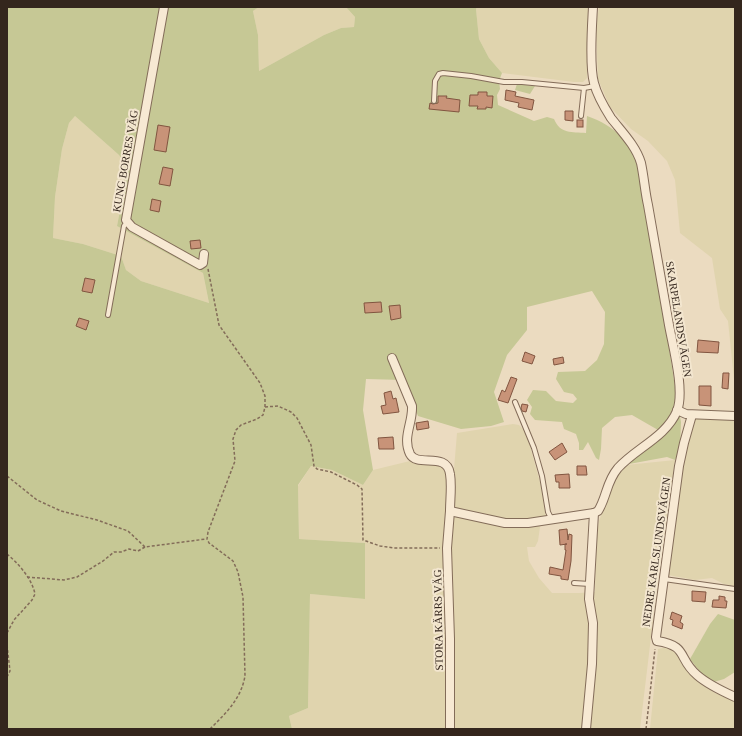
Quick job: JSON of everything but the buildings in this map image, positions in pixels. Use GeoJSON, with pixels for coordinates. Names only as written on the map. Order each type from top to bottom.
{"type":"FeatureCollection","features":[{"type":"Feature","properties":{"kind":"street","name":"KUNG BORRES VÄG"},"geometry":{"type":"LineString","coordinates":[[164,7],[126,216],[127,222],[132,227],[188,259],[200,265],[203,263]]}},
{"type":"Feature","properties":{"kind":"street","name":"SKARPELANDSVÄGEN"},"geometry":{"type":"LineString","coordinates":[[586,729],[592,664],[593,623],[589,599],[594,513],[598,512],[601,507],[610,479],[619,467],[666,428],[677,410],[679,388],[677,369],[640,163],[632,145],[604,107],[595,86],[592,62],[593,7]]}},
{"type":"Feature","properties":{"kind":"street"},"geometry":{"type":"LineString","coordinates":[[203,263],[204,254]]}},
{"type":"Feature","properties":{"kind":"street","name":"STORA KÄRRS VÄG"},"geometry":{"type":"LineString","coordinates":[[392,358],[412,406],[407,434],[410,453],[412,457],[416,459],[440,461],[446,465],[450,474],[450,511],[447,548],[450,639],[450,729]]}},
{"type":"Feature","properties":{"kind":"street"},"geometry":{"type":"LineString","coordinates":[[677,410],[682,413],[692,415],[735,416]]}},
{"type":"Feature","properties":{"kind":"street","name":"NEDRE KARLSLUNDSVÄGEN"},"geometry":{"type":"LineString","coordinates":[[692,415],[684,443],[680,466],[656,638],[657,641],[676,646],[698,676],[735,697]]}},
{"type":"Feature","properties":{"kind":"street"},"geometry":{"type":"LineString","coordinates":[[450,511],[505,523],[528,523],[551,518],[594,513]]}},
{"type":"Feature","properties":{"kind":"lane"},"geometry":{"type":"LineString","coordinates":[[434,101],[436,78],[439,74],[443,73],[504,82],[522,82],[584,88],[595,86]]}},
{"type":"Feature","properties":{"kind":"lane"},"geometry":{"type":"LineString","coordinates":[[581,116],[584,88]]}},
{"type":"Feature","properties":{"kind":"lane"},"geometry":{"type":"LineString","coordinates":[[108,315],[124,226],[127,222]]}},
{"type":"Feature","properties":{"kind":"lane"},"geometry":{"type":"LineString","coordinates":[[514,402],[534,448],[542,476],[548,512],[551,518]]}},
{"type":"Feature","properties":{"kind":"lane"},"geometry":{"type":"LineString","coordinates":[[664,579],[735,589]]}},
{"type":"Feature","properties":{"kind":"lane"},"geometry":{"type":"LineString","coordinates":[[574,583],[590,584]]}},
{"type":"Feature","properties":{"kind":"path"},"geometry":{"type":"LineString","coordinates":[[203,263],[208,268],[219,325],[260,383],[265,396],[263,415],[241,425],[236,430],[233,439],[235,461],[210,522],[207,538],[213,547],[233,561],[238,572],[243,597],[245,676],[243,687],[238,699],[227,713],[210,729]]}},
{"type":"Feature","properties":{"kind":"path"},"geometry":{"type":"LineString","coordinates":[[265,407],[278,406],[291,412],[297,418],[311,445],[314,466],[317,469],[331,472],[362,488],[363,540],[380,546],[394,548],[447,548]]}},
{"type":"Feature","properties":{"kind":"path"},"geometry":{"type":"LineString","coordinates":[[7,476],[37,500],[62,511],[96,520],[128,531],[145,547]]}},
{"type":"Feature","properties":{"kind":"path"},"geometry":{"type":"LineString","coordinates":[[27,577],[64,580],[77,577],[103,561],[114,552],[121,552],[129,549],[138,552],[145,547],[207,538]]}},
{"type":"Feature","properties":{"kind":"path"},"geometry":{"type":"LineString","coordinates":[[7,554],[15,561],[27,577],[34,587],[35,594],[32,600],[14,620],[7,633]]}},
{"type":"Feature","properties":{"kind":"path"},"geometry":{"type":"LineString","coordinates":[[646,729],[657,641]]}},
{"type":"Feature","properties":{"kind":"path"},"geometry":{"type":"LineString","coordinates":[[7,645],[10,671],[7,677]]}},
{"type":"Feature","properties":{"kind":"shaded area"},"geometry":{"type":"Polygon","coordinates":[[[259,7],[346,7],[355,17],[354,27],[341,28],[324,35],[259,71],[258,35],[253,11],[259,7]]]}},
{"type":"Feature","properties":{"kind":"shaded area"},"geometry":{"type":"Polygon","coordinates":[[[477,7],[588,7],[587,78],[583,82],[574,82],[502,73],[489,58],[479,39],[477,7]]]}},
{"type":"Feature","properties":{"kind":"shaded area"},"geometry":{"type":"Polygon","coordinates":[[[599,7],[735,7],[735,389],[728,321],[720,309],[712,258],[680,233],[675,180],[667,161],[648,141],[631,129],[610,107],[598,79],[596,27],[599,7]]]}},
{"type":"Feature","properties":{"kind":"shaded area"},"geometry":{"type":"Polygon","coordinates":[[[75,116],[119,155],[125,164],[122,200],[117,226],[203,273],[209,303],[141,281],[126,270],[121,256],[83,244],[53,238],[55,197],[62,149],[69,123],[75,116]]]}},
{"type":"Feature","properties":{"kind":"shaded area"},"geometry":{"type":"Polygon","coordinates":[[[735,416],[735,586],[724,584],[712,578],[695,580],[668,575],[683,461],[693,419],[734,419],[735,416]]]}},
{"type":"Feature","properties":{"kind":"shaded area"},"geometry":{"type":"Polygon","coordinates":[[[513,424],[519,425],[526,432],[540,482],[546,517],[540,527],[538,541],[535,547],[527,547],[529,561],[539,578],[552,593],[595,592],[596,542],[599,521],[607,500],[610,486],[626,465],[675,460],[655,598],[640,729],[292,729],[289,716],[308,708],[310,594],[365,599],[365,543],[299,539],[298,486],[311,466],[332,470],[363,485],[373,470],[410,461],[439,464],[454,469],[457,433],[513,424]]]}},
{"type":"Feature","properties":{"kind":"shaded area"},"geometry":{"type":"Polygon","coordinates":[[[668,647],[677,652],[684,665],[700,683],[715,693],[735,701],[735,729],[650,729],[658,649],[668,647]]]}},
{"type":"Feature","properties":{"kind":"green space"},"geometry":{"type":"Polygon","coordinates":[[[7,7],[259,7],[253,11],[258,35],[259,71],[324,35],[341,28],[354,27],[355,17],[346,7],[477,7],[479,39],[489,58],[502,73],[499,81],[500,89],[497,95],[498,105],[534,121],[547,117],[554,119],[563,130],[571,132],[586,133],[587,116],[614,130],[626,143],[636,159],[640,169],[681,422],[680,449],[675,460],[667,457],[629,464],[633,459],[665,434],[632,415],[615,417],[602,428],[599,460],[596,458],[588,442],[583,450],[579,450],[579,443],[576,434],[564,429],[562,422],[535,420],[530,414],[532,407],[527,400],[533,390],[546,391],[556,401],[573,403],[577,399],[573,394],[564,392],[556,379],[558,372],[585,371],[597,360],[604,344],[605,312],[592,291],[527,307],[527,330],[507,355],[494,392],[504,422],[491,426],[461,429],[418,416],[403,380],[366,379],[363,410],[373,470],[363,485],[332,470],[311,466],[298,485],[299,539],[365,543],[365,599],[310,594],[308,708],[289,716],[292,729],[7,729],[7,7]],[[75,116],[69,123],[62,149],[55,197],[53,238],[83,244],[121,256],[126,270],[141,281],[209,303],[203,273],[117,226],[122,200],[125,164],[119,155],[75,116]]]}},
{"type":"Feature","properties":{"kind":"green space"},"geometry":{"type":"Polygon","coordinates":[[[517,84],[535,86],[530,94],[515,90],[517,84]]]}},
{"type":"Feature","properties":{"kind":"green space"},"geometry":{"type":"Polygon","coordinates":[[[718,614],[735,620],[735,672],[724,679],[714,682],[704,677],[690,659],[710,624],[718,614]]]}}]}
